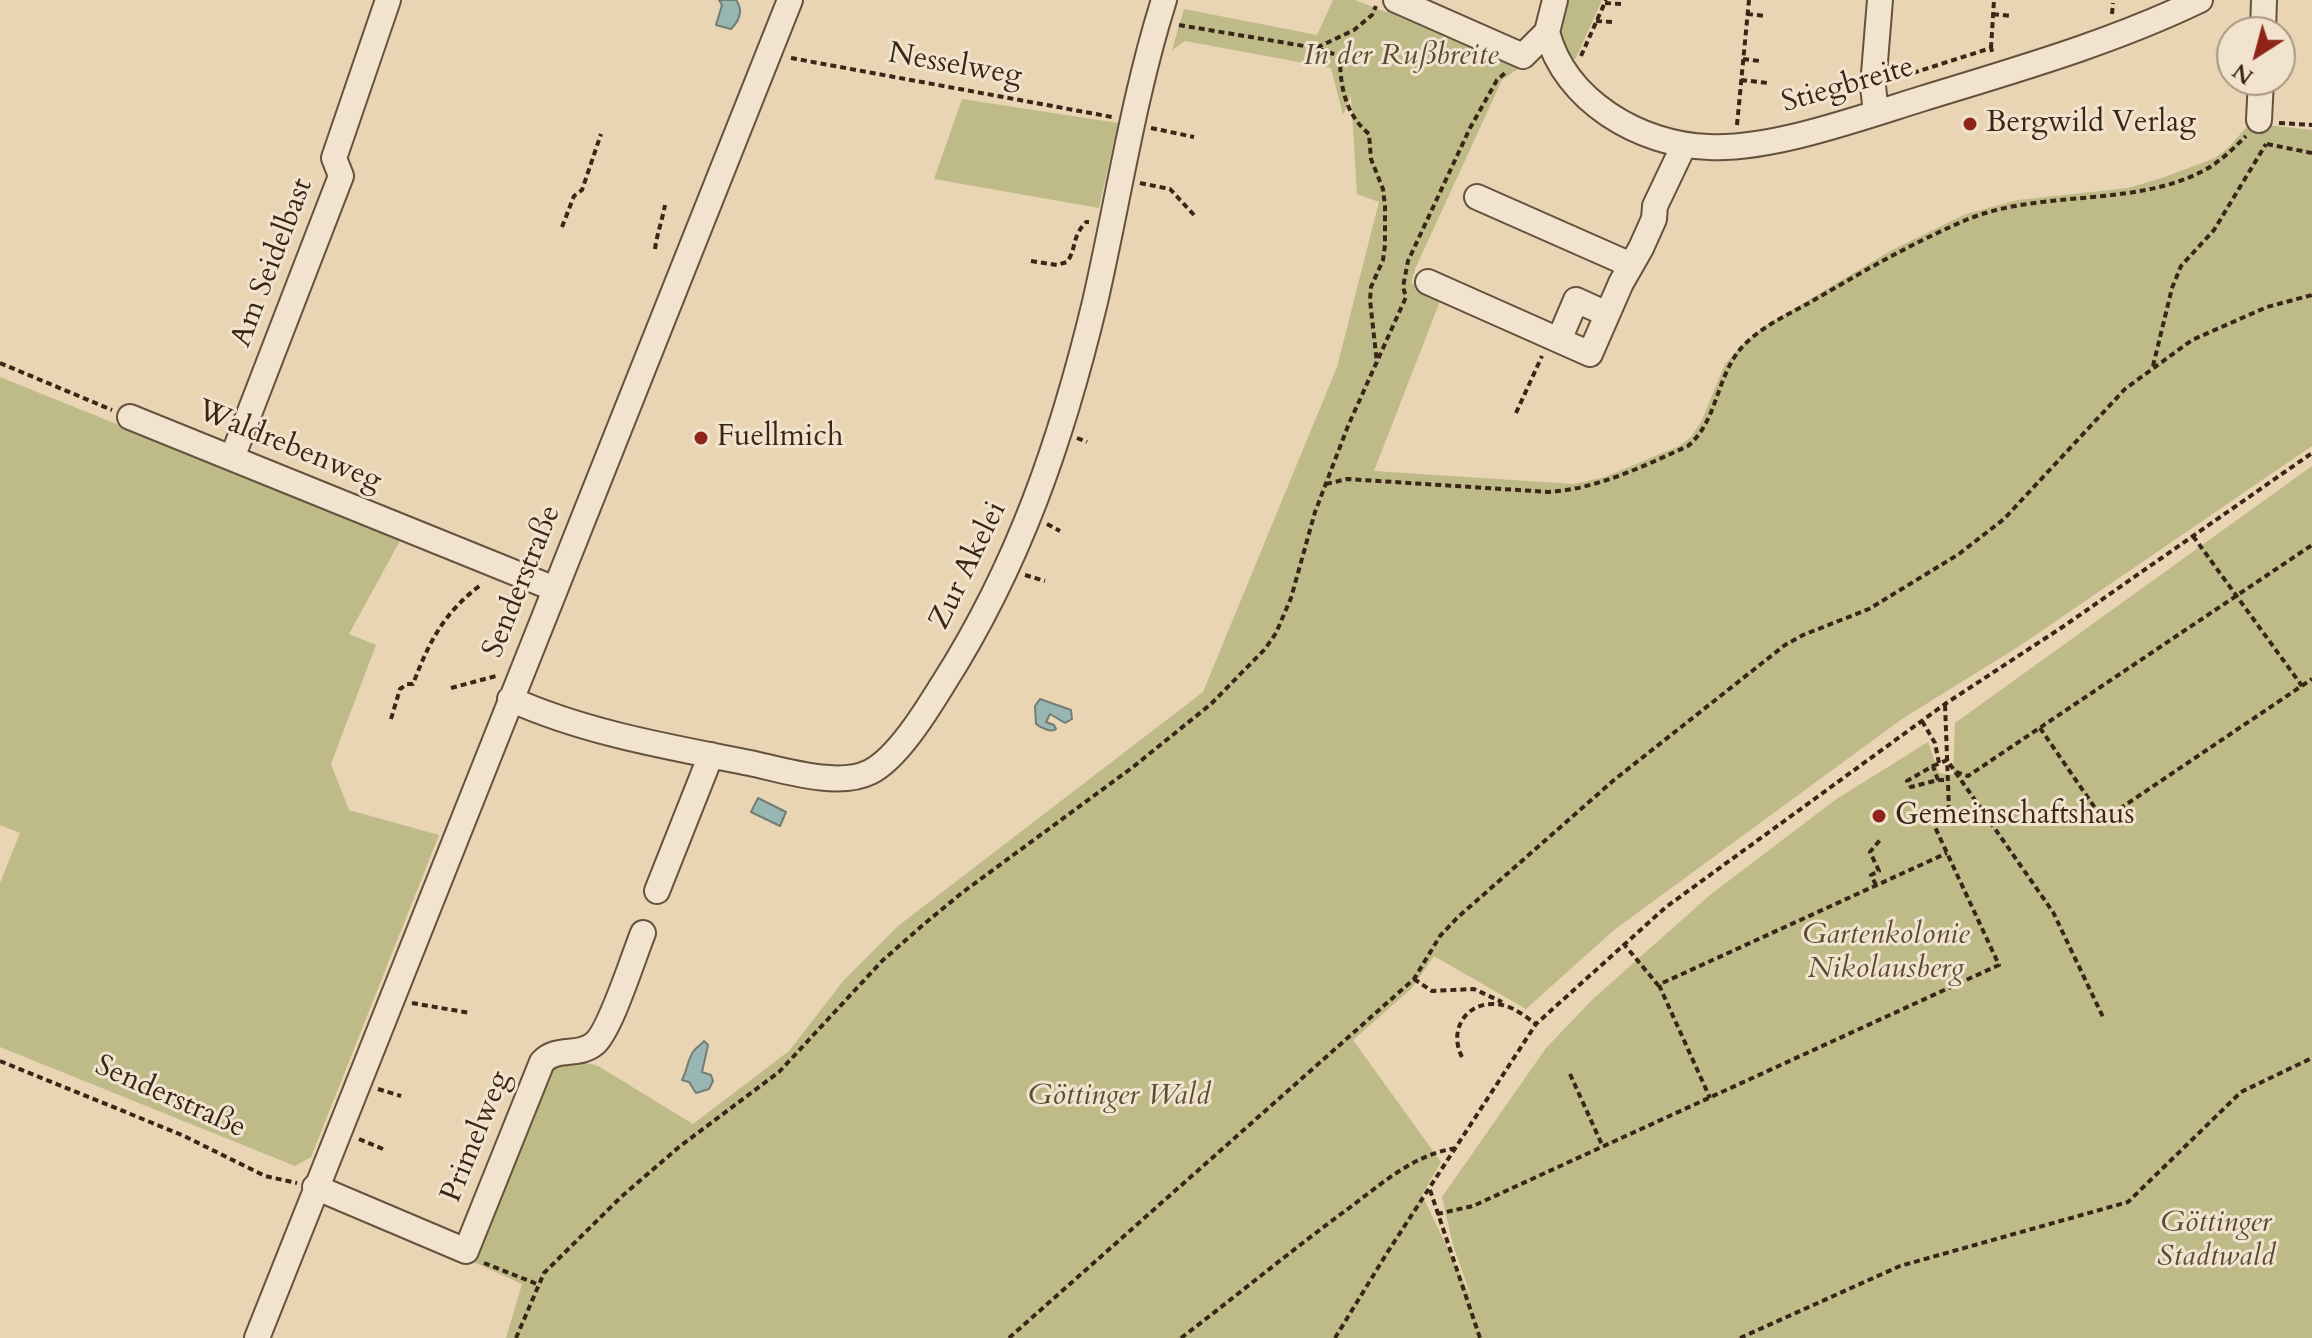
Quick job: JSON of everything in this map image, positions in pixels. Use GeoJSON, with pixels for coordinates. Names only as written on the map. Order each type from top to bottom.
{"type":"FeatureCollection","features":[{"type":"Feature","properties":{"kind":"street","name":"Am Seidelbast"},"geometry":{"type":"LineString","coordinates":[[232,458],[341,176],[334,158],[388,0]]}},
{"type":"Feature","properties":{"kind":"street","name":"Senderstraße"},"geometry":{"type":"LineString","coordinates":[[257,1338],[790,0]]}},
{"type":"Feature","properties":{"kind":"street"},"geometry":{"type":"LineString","coordinates":[[1396,0],[1523,56],[1547,32],[1555,0]]}},
{"type":"Feature","properties":{"kind":"street"},"geometry":{"type":"LineString","coordinates":[[1876,113],[1873,86],[1880,0]]}},
{"type":"Feature","properties":{"kind":"street","name":"Stiegbreite"},"geometry":{"type":"LineString","coordinates":[[1547,32],[1559,64],[1570,79],[1602,110],[1622,123],[1684,145],[1735,147],[1787,137],[1876,113],[2000,75],[2098,42],[2200,0]]}},
{"type":"Feature","properties":{"kind":"street","name":"Zur Akelei"},"geometry":{"type":"LineString","coordinates":[[510,699],[541,713],[596,729],[813,775],[856,777],[885,761],[934,698],[967,646],[1020,542],[1066,411],[1161,10]]}},
{"type":"Feature","properties":{"kind":"street"},"geometry":{"type":"LineString","coordinates":[[2257,134],[2260,96]]}},
{"type":"Feature","properties":{"kind":"street"},"geometry":{"type":"LineString","coordinates":[[1428,282],[1590,354],[1654,219],[1655,206],[1684,145]]}},
{"type":"Feature","properties":{"kind":"street"},"geometry":{"type":"LineString","coordinates":[[1477,197],[1631,265]]}},
{"type":"Feature","properties":{"kind":"street"},"geometry":{"type":"LineString","coordinates":[[1557,339],[1576,300],[1607,314]]}},
{"type":"Feature","properties":{"kind":"street","name":"Waldrebenweg"},"geometry":{"type":"LineString","coordinates":[[130,417],[555,589]]}},
{"type":"Feature","properties":{"kind":"street"},"geometry":{"type":"LineString","coordinates":[[657,891],[711,755]]}},
{"type":"Feature","properties":{"kind":"street","name":"Primelweg"},"geometry":{"type":"LineString","coordinates":[[315,1187],[466,1251],[542,1062],[552,1054],[581,1050],[598,1040],[643,933]]}},
{"type":"Feature","properties":{"kind":"path"},"geometry":{"type":"LineString","coordinates":[[1316,48],[1354,30],[1372,15],[1379,0]]}},
{"type":"Feature","properties":{"kind":"path"},"geometry":{"type":"LineString","coordinates":[[1735,147],[1749,0]]}},
{"type":"Feature","properties":{"kind":"path"},"geometry":{"type":"LineString","coordinates":[[1994,0],[1991,48],[2000,75]]}},
{"type":"Feature","properties":{"kind":"path"},"geometry":{"type":"LineString","coordinates":[[1570,79],[1605,1],[1621,4]]}},
{"type":"Feature","properties":{"kind":"path"},"geometry":{"type":"LineString","coordinates":[[1161,10],[1215,33],[1316,48],[1348,59]]}},
{"type":"Feature","properties":{"kind":"path"},"geometry":{"type":"LineString","coordinates":[[1747,14],[1766,16]]}},
{"type":"Feature","properties":{"kind":"path"},"geometry":{"type":"LineString","coordinates":[[1993,14],[2011,16]]}},
{"type":"Feature","properties":{"kind":"path"},"geometry":{"type":"LineString","coordinates":[[1596,21],[1612,22]]}},
{"type":"Feature","properties":{"kind":"path"},"geometry":{"type":"LineString","coordinates":[[1873,86],[1991,48]]}},
{"type":"Feature","properties":{"kind":"path","name":"Nesselweg"},"geometry":{"type":"LineString","coordinates":[[768,54],[1134,121],[1159,131],[1194,137]]}},
{"type":"Feature","properties":{"kind":"path"},"geometry":{"type":"LineString","coordinates":[[1340,56],[1345,101],[1359,126],[1369,134],[1371,159],[1383,189],[1385,245],[1383,260],[1371,287],[1370,300],[1377,363]]}},
{"type":"Feature","properties":{"kind":"path"},"geometry":{"type":"LineString","coordinates":[[516,1338],[537,1284],[556,1259],[621,1197],[679,1147],[779,1072],[882,961],[924,924],[1133,767],[1211,704],[1247,671],[1265,649],[1284,618],[1315,512],[1348,426],[1406,297],[1403,287],[1408,261],[1470,128],[1497,80],[1523,56]]}},
{"type":"Feature","properties":{"kind":"path"},"geometry":{"type":"LineString","coordinates":[[1743,59],[1760,61]]}},
{"type":"Feature","properties":{"kind":"path"},"geometry":{"type":"LineString","coordinates":[[1741,80],[1768,83]]}},
{"type":"Feature","properties":{"kind":"path"},"geometry":{"type":"LineString","coordinates":[[1326,484],[1347,479],[1549,492],[1574,490],[1604,481],[1688,446],[1704,425],[1728,367],[1745,345],[1772,325],[1865,270],[1966,220],[1999,209],[2106,195],[2179,180],[2202,172],[2257,134],[2312,125]]}},
{"type":"Feature","properties":{"kind":"path"},"geometry":{"type":"LineString","coordinates":[[562,227],[574,196],[582,190],[601,134]]}},
{"type":"Feature","properties":{"kind":"path"},"geometry":{"type":"LineString","coordinates":[[2257,134],[2312,153]]}},
{"type":"Feature","properties":{"kind":"path"},"geometry":{"type":"LineString","coordinates":[[2153,368],[2172,288],[2181,266],[2214,230],[2257,134]]}},
{"type":"Feature","properties":{"kind":"path"},"geometry":{"type":"LineString","coordinates":[[1122,179],[1170,189],[1194,215]]}},
{"type":"Feature","properties":{"kind":"path"},"geometry":{"type":"LineString","coordinates":[[655,249],[665,205]]}},
{"type":"Feature","properties":{"kind":"path"},"geometry":{"type":"LineString","coordinates":[[1031,261],[1064,264],[1071,256],[1075,237],[1086,222],[1111,227]]}},
{"type":"Feature","properties":{"kind":"path"},"geometry":{"type":"LineString","coordinates":[[1009,1338],[1414,979],[1440,936],[1458,917],[1614,780],[1785,645],[1869,609],[1970,545],[2004,519],[2125,389],[2192,340],[2267,307],[2312,295]]}},
{"type":"Feature","properties":{"kind":"path"},"geometry":{"type":"LineString","coordinates":[[1516,413],[1541,357],[1557,339]]}},
{"type":"Feature","properties":{"kind":"path"},"geometry":{"type":"LineString","coordinates":[[0,363],[130,417]]}},
{"type":"Feature","properties":{"kind":"path"},"geometry":{"type":"LineString","coordinates":[[1335,1338],[1536,1024],[1623,943],[1691,888],[1945,704],[2312,453]]}},
{"type":"Feature","properties":{"kind":"path"},"geometry":{"type":"LineString","coordinates":[[2193,536],[2302,686]]}},
{"type":"Feature","properties":{"kind":"path"},"geometry":{"type":"LineString","coordinates":[[1956,772],[1968,776],[2312,545]]}},
{"type":"Feature","properties":{"kind":"path"},"geometry":{"type":"LineString","coordinates":[[391,719],[400,689],[413,684],[428,643],[451,611],[466,595],[502,568]]}},
{"type":"Feature","properties":{"kind":"path"},"geometry":{"type":"LineString","coordinates":[[451,688],[522,669]]}},
{"type":"Feature","properties":{"kind":"path"},"geometry":{"type":"LineString","coordinates":[[2040,728],[2104,822],[2312,679]]}},
{"type":"Feature","properties":{"kind":"path"},"geometry":{"type":"LineString","coordinates":[[1437,1214],[1473,1206],[1999,965],[1934,825],[1949,810],[1945,704]]}},
{"type":"Feature","properties":{"kind":"path"},"geometry":{"type":"LineString","coordinates":[[1922,721],[1935,743],[1939,764]]}},
{"type":"Feature","properties":{"kind":"path"},"geometry":{"type":"LineString","coordinates":[[1947,760],[1907,781],[1911,787],[1947,780]]}},
{"type":"Feature","properties":{"kind":"path"},"geometry":{"type":"LineString","coordinates":[[1947,760],[2053,912],[2103,1017]]}},
{"type":"Feature","properties":{"kind":"path"},"geometry":{"type":"LineString","coordinates":[[1933,766],[1938,780]]}},
{"type":"Feature","properties":{"kind":"path"},"geometry":{"type":"LineString","coordinates":[[1876,885],[1871,875],[1879,871],[1870,852],[1880,840]]}},
{"type":"Feature","properties":{"kind":"path"},"geometry":{"type":"LineString","coordinates":[[1659,985],[1947,853]]}},
{"type":"Feature","properties":{"kind":"path"},"geometry":{"type":"LineString","coordinates":[[1623,943],[1659,985],[1710,1098]]}},
{"type":"Feature","properties":{"kind":"path"},"geometry":{"type":"LineString","coordinates":[[1414,979],[1432,991],[1482,991],[1536,1024]]}},
{"type":"Feature","properties":{"kind":"path"},"geometry":{"type":"LineString","coordinates":[[390,1000],[470,1013]]}},
{"type":"Feature","properties":{"kind":"path"},"geometry":{"type":"LineString","coordinates":[[1462,1057],[1455,1040],[1462,1018],[1484,1005],[1507,1006]]}},
{"type":"Feature","properties":{"kind":"path"},"geometry":{"type":"LineString","coordinates":[[1740,1338],[1900,1266],[2128,1202],[2241,1092],[2312,1058]]}},
{"type":"Feature","properties":{"kind":"path","name":"Senderstraße"},"geometry":{"type":"LineString","coordinates":[[0,1061],[182,1135],[265,1176],[315,1187]]}},
{"type":"Feature","properties":{"kind":"path"},"geometry":{"type":"LineString","coordinates":[[1570,1074],[1603,1147]]}},
{"type":"Feature","properties":{"kind":"path"},"geometry":{"type":"LineString","coordinates":[[1181,1338],[1306,1240],[1404,1169],[1439,1150],[1457,1148]]}},
{"type":"Feature","properties":{"kind":"path"},"geometry":{"type":"LineString","coordinates":[[1430,1190],[1480,1338]]}},
{"type":"Feature","properties":{"kind":"path"},"geometry":{"type":"LineString","coordinates":[[466,1251],[480,1261],[537,1284]]}},
{"type":"Feature","properties":{"kind":"green space"},"geometry":{"type":"Polygon","coordinates":[[[1333,0],[1355,0],[1386,12],[1392,9],[1525,64],[1502,80],[1415,269],[1411,283],[1442,296],[1374,471],[1574,484],[1605,477],[1679,446],[1691,437],[1701,422],[1725,364],[1744,343],[1765,326],[1892,250],[1966,214],[2018,200],[2128,188],[2162,178],[2215,158],[2250,123],[2312,130],[2312,446],[2021,645],[1902,719],[1614,930],[1526,1009],[1434,956],[1412,988],[1353,1040],[1441,1162],[1422,1195],[1472,1299],[1453,1245],[1442,1197],[1546,1048],[1593,999],[1710,895],[1835,800],[1928,742],[1939,773],[1953,775],[1955,723],[2312,466],[2312,1338],[506,1338],[522,1284],[469,1260],[546,1068],[571,1061],[598,1066],[693,1124],[789,1051],[844,980],[898,926],[1203,692],[1337,367],[1379,202],[1357,194],[1351,96],[1343,115],[1331,68],[1185,41],[1172,50],[1184,9],[1317,35],[1333,0]]]}},
{"type":"Feature","properties":{"kind":"green space"},"geometry":{"type":"Polygon","coordinates":[[[1565,0],[1602,0],[1576,58],[1571,62],[1560,32],[1565,0]]]}},
{"type":"Feature","properties":{"kind":"green space"},"geometry":{"type":"Polygon","coordinates":[[[962,99],[1118,123],[1099,208],[934,179],[962,99]]]}},
{"type":"Feature","properties":{"kind":"green space"},"geometry":{"type":"Polygon","coordinates":[[[0,377],[401,539],[349,634],[376,645],[331,764],[349,810],[439,835],[311,1157],[295,1166],[0,1047],[0,883],[20,833],[0,825],[0,377]]]}},
{"type":"Feature","properties":{"kind":"water"},"geometry":{"type":"Polygon","coordinates":[[[719,0],[736,0],[738,4],[740,15],[731,29],[716,25],[722,5],[719,0]]]}},
{"type":"Feature","properties":{"kind":"water"},"geometry":{"type":"Polygon","coordinates":[[[1040,699],[1071,710],[1072,719],[1065,723],[1050,714],[1046,722],[1056,729],[1038,726],[1035,706],[1040,699]]]}},
{"type":"Feature","properties":{"kind":"water"},"geometry":{"type":"Polygon","coordinates":[[[758,798],[786,812],[780,826],[751,812],[758,798]]]}},
{"type":"Feature","properties":{"kind":"water"},"geometry":{"type":"Polygon","coordinates":[[[704,1041],[708,1045],[702,1072],[711,1075],[713,1081],[709,1089],[696,1093],[689,1082],[682,1080],[692,1054],[704,1041]]]}},
{"type":"Feature","properties":{"kind":"place","name":"Bergwild Verlag"},"geometry":{"type":"Point","coordinates":[1970,124]}},
{"type":"Feature","properties":{"kind":"place","name":"Fuellmich"},"geometry":{"type":"Point","coordinates":[701,438]}},
{"type":"Feature","properties":{"kind":"place","name":"Gemeinschaftshaus"},"geometry":{"type":"Point","coordinates":[1879,816]}},
{"type":"Feature","properties":{"kind":"park label","name":"In der Rußbreite"},"geometry":{"type":"Point","coordinates":[1401,57]}},
{"type":"Feature","properties":{"kind":"park label","name":"Gartenkolonie Nikolausberg"},"geometry":{"type":"Point","coordinates":[1886,953]}},
{"type":"Feature","properties":{"kind":"park label","name":"Göttinger Wald"},"geometry":{"type":"Point","coordinates":[1119,1097]}},
{"type":"Feature","properties":{"kind":"park label","name":"Göttinger Stadtwald"},"geometry":{"type":"Point","coordinates":[2216,1241]}}]}
